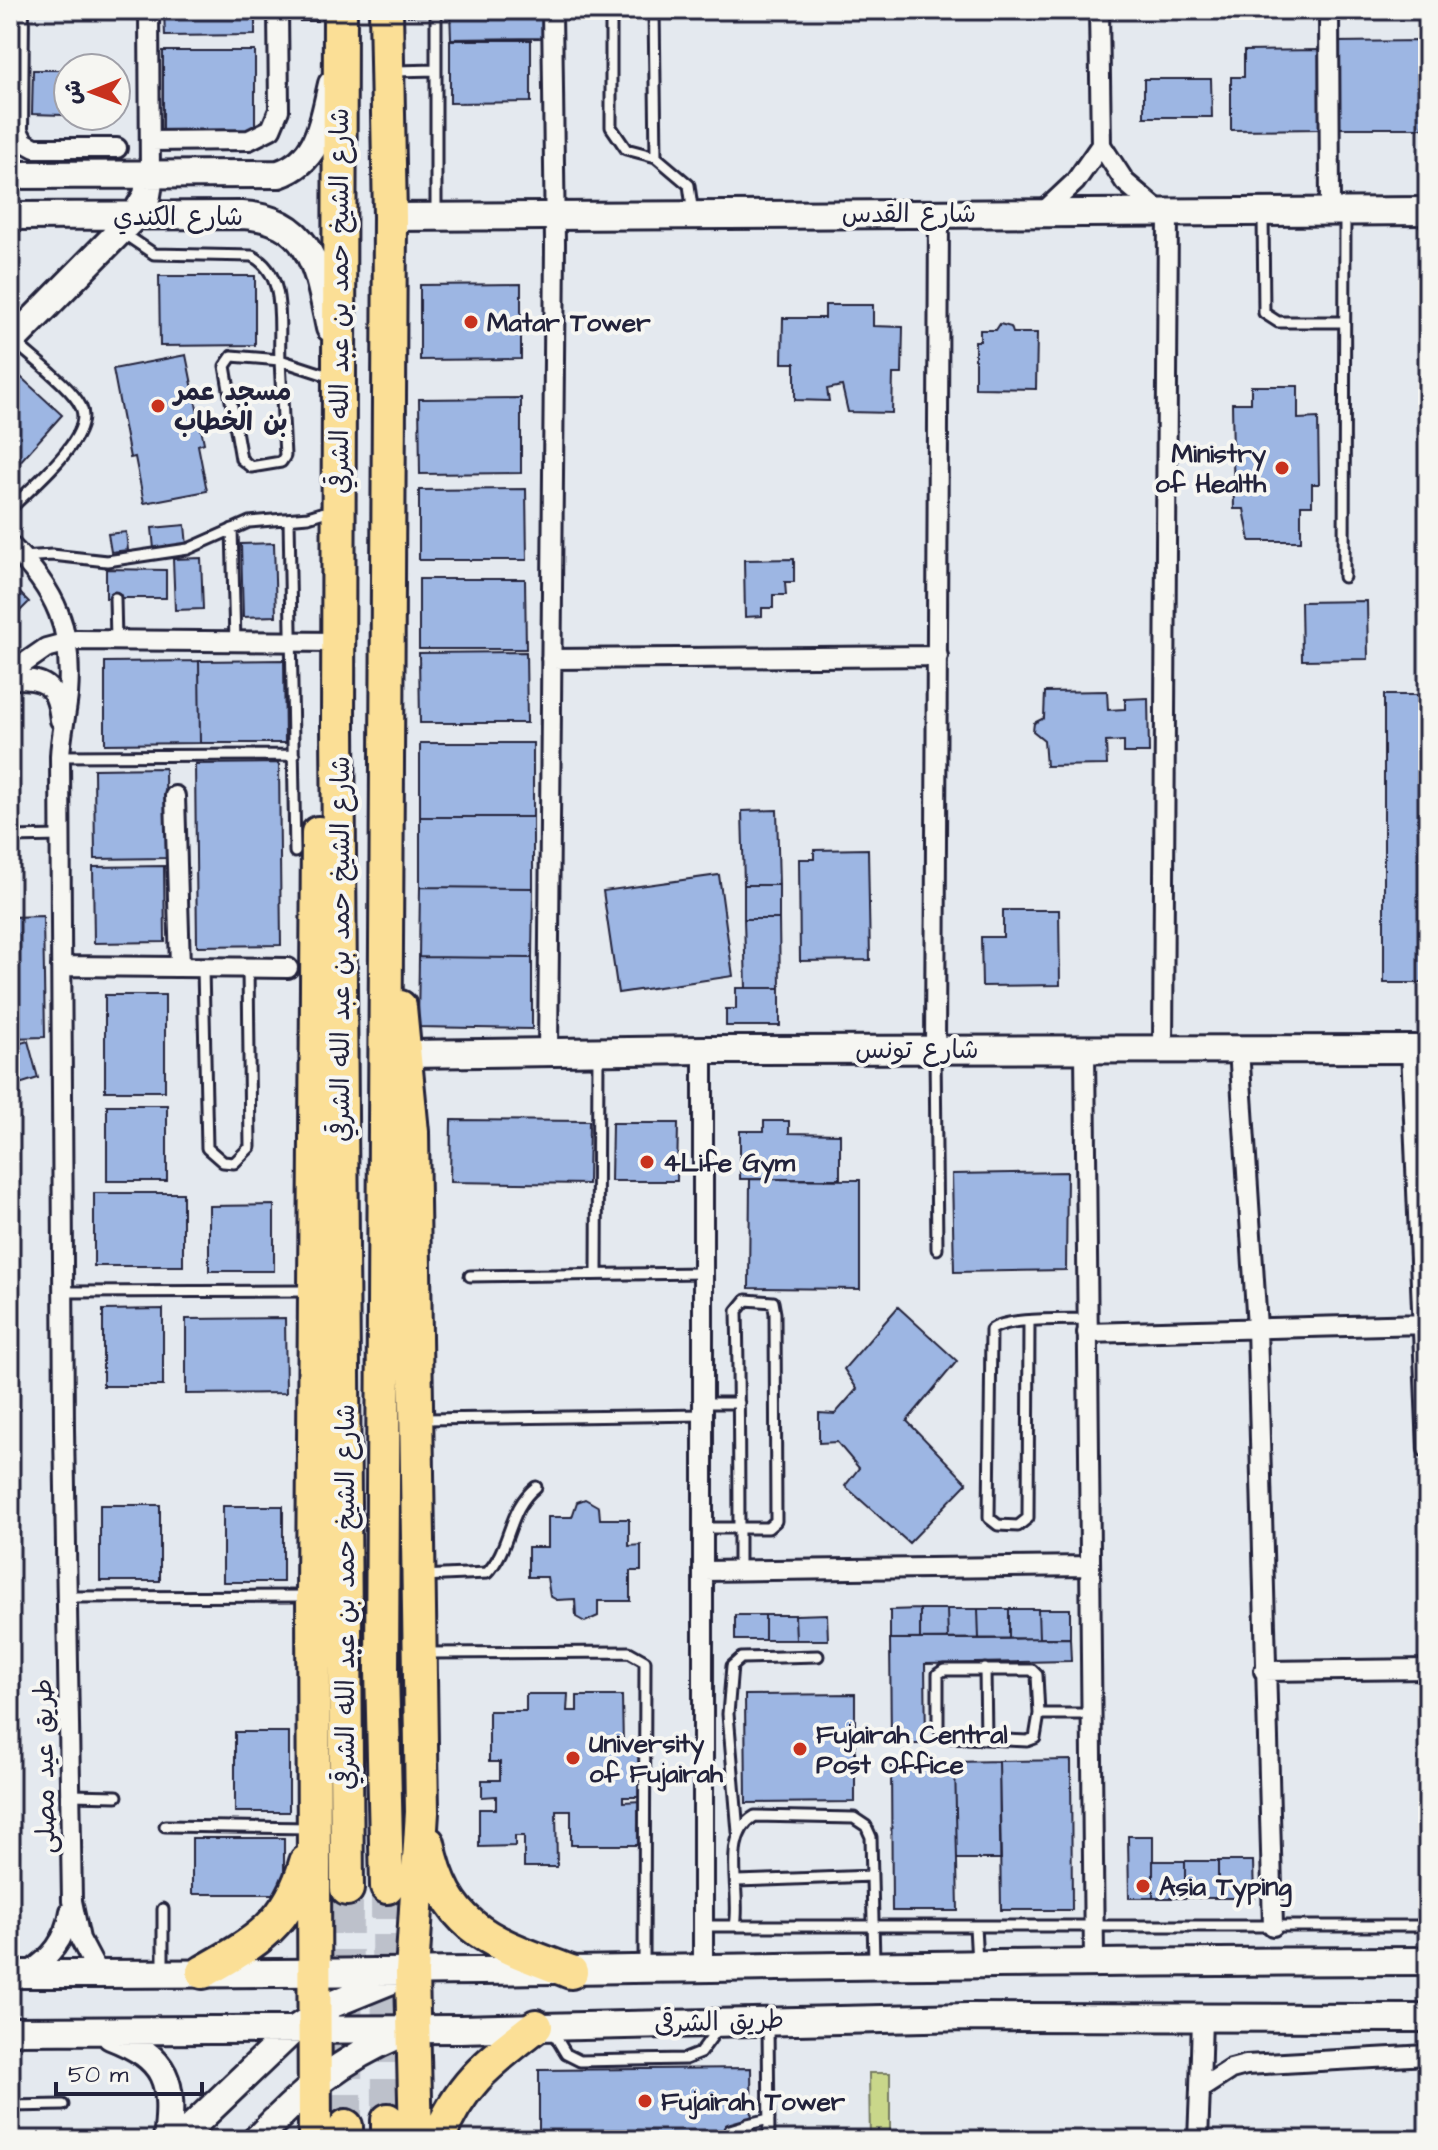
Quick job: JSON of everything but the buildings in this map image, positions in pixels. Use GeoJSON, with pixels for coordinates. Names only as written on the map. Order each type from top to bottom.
{"type":"FeatureCollection","features":[{"type":"Feature","properties":{"kind":"highway","name":"شارع الشيخ حمد بن عبد الله الشرقي"},"geometry":{"type":"LineString","coordinates":[[340,10],[338,726],[347,1889]]}},
{"type":"Feature","properties":{"kind":"highway","name":"شارع الشيخ حمد بن عبد الله الشرقي"},"geometry":{"type":"LineString","coordinates":[[386,10],[390,217],[382,1670],[387,1887]]}},
{"type":"Feature","properties":{"kind":"highway"},"geometry":{"type":"LineString","coordinates":[[315,2140],[313,1596],[318,807],[324,761],[338,726]]}},
{"type":"Feature","properties":{"kind":"highway"},"geometry":{"type":"LineString","coordinates":[[384,909],[407,1054],[412,1132],[425,1972],[425,2029],[416,2140]]}},
{"type":"Feature","properties":{"kind":"highway"},"geometry":{"type":"LineString","coordinates":[[422,1812],[437,1880],[459,1917],[494,1943],[571,1972]]}},
{"type":"Feature","properties":{"kind":"highway"},"geometry":{"type":"LineString","coordinates":[[203,1972],[277,1924],[292,1902],[302,1878],[314,1830]]}},
{"type":"Feature","properties":{"kind":"highway"},"geometry":{"type":"LineString","coordinates":[[438,2140],[447,2114],[464,2088],[543,2026]]}},
{"type":"Feature","properties":{"kind":"street"},"geometry":{"type":"LineString","coordinates":[[19,10],[18,131],[24,142],[35,148],[117,148]]}},
{"type":"Feature","properties":{"kind":"street"},"geometry":{"type":"LineString","coordinates":[[12,342],[127,224],[147,195],[150,177],[149,10]]}},
{"type":"Feature","properties":{"kind":"street"},"geometry":{"type":"LineString","coordinates":[[150,141],[249,140],[271,129],[279,110],[278,10]]}},
{"type":"Feature","properties":{"kind":"street"},"geometry":{"type":"LineString","coordinates":[[548,1052],[555,215],[552,10]]}},
{"type":"Feature","properties":{"kind":"street"},"geometry":{"type":"LineString","coordinates":[[1099,10],[1101,145],[1125,182],[1164,211],[1163,1049]]}},
{"type":"Feature","properties":{"kind":"street"},"geometry":{"type":"LineString","coordinates":[[1329,10],[1337,211]]}},
{"type":"Feature","properties":{"kind":"street","name":"شارع الكندي"},"geometry":{"type":"LineString","coordinates":[[10,175],[259,177],[297,166],[318,143],[340,50]]}},
{"type":"Feature","properties":{"kind":"street"},"geometry":{"type":"LineString","coordinates":[[1042,213],[1075,182],[1101,145]]}},
{"type":"Feature","properties":{"kind":"street","name":"شارع القدس"},"geometry":{"type":"LineString","coordinates":[[390,217],[1428,211]]}},
{"type":"Feature","properties":{"kind":"street"},"geometry":{"type":"LineString","coordinates":[[935,1049],[939,212]]}},
{"type":"Feature","properties":{"kind":"street","name":"شارع الكندي"},"geometry":{"type":"LineString","coordinates":[[10,216],[127,224],[256,216],[296,234],[317,264],[338,373]]}},
{"type":"Feature","properties":{"kind":"street","name":"طريق عيد مصلى"},"geometry":{"type":"LineString","coordinates":[[16,551],[57,603],[67,641],[68,699],[60,756],[62,1292],[72,1901],[69,1923],[59,1944],[44,1962],[18,1974]]}},
{"type":"Feature","properties":{"kind":"street"},"geometry":{"type":"LineString","coordinates":[[10,676],[46,648],[67,641],[339,642]]}},
{"type":"Feature","properties":{"kind":"street"},"geometry":{"type":"LineString","coordinates":[[551,659],[938,656]]}},
{"type":"Feature","properties":{"kind":"street"},"geometry":{"type":"LineString","coordinates":[[10,676],[36,679],[48,685],[58,699],[61,732]]}},
{"type":"Feature","properties":{"kind":"street"},"geometry":{"type":"LineString","coordinates":[[175,796],[180,967]]}},
{"type":"Feature","properties":{"kind":"street"},"geometry":{"type":"LineString","coordinates":[[61,966],[288,968]]}},
{"type":"Feature","properties":{"kind":"street"},"geometry":{"type":"LineString","coordinates":[[1085,1049],[1094,1961]]}},
{"type":"Feature","properties":{"kind":"street"},"geometry":{"type":"LineString","coordinates":[[1239,1049],[1257,1327],[1273,1926]]}},
{"type":"Feature","properties":{"kind":"street"},"geometry":{"type":"LineString","coordinates":[[1420,1049],[1428,1449]]}},
{"type":"Feature","properties":{"kind":"street","name":"شارع تونس"},"geometry":{"type":"LineString","coordinates":[[407,1054],[703,1050],[1420,1049]]}},
{"type":"Feature","properties":{"kind":"street"},"geometry":{"type":"LineString","coordinates":[[703,1050],[703,1971]]}},
{"type":"Feature","properties":{"kind":"street"},"geometry":{"type":"LineString","coordinates":[[1087,1326],[1257,1327],[1425,1312]]}},
{"type":"Feature","properties":{"kind":"street"},"geometry":{"type":"LineString","coordinates":[[704,1571],[1090,1566]]}},
{"type":"Feature","properties":{"kind":"street"},"geometry":{"type":"LineString","coordinates":[[1264,1671],[1428,1669]]}},
{"type":"Feature","properties":{"kind":"street","name":"طريق عيد مصلى"},"geometry":{"type":"LineString","coordinates":[[72,1901],[80,1939],[98,1973]]}},
{"type":"Feature","properties":{"kind":"street","name":"طريق الشرقى"},"geometry":{"type":"LineString","coordinates":[[313,2025],[425,1972],[703,1971],[1094,1961],[1428,1961]]}},
{"type":"Feature","properties":{"kind":"street","name":"طريق الشرقى"},"geometry":{"type":"LineString","coordinates":[[18,1974],[203,1972],[313,2025]]}},
{"type":"Feature","properties":{"kind":"street"},"geometry":{"type":"LineString","coordinates":[[178,2140],[313,2025],[425,1972]]}},
{"type":"Feature","properties":{"kind":"street"},"geometry":{"type":"LineString","coordinates":[[1198,2140],[1202,2018]]}},
{"type":"Feature","properties":{"kind":"street","name":"طريق الشرقى"},"geometry":{"type":"LineString","coordinates":[[10,2031],[100,2032],[313,2025],[425,2029],[767,2019],[1428,2018]]}},
{"type":"Feature","properties":{"kind":"street"},"geometry":{"type":"LineString","coordinates":[[313,2025],[362,2052],[425,2029]]}},
{"type":"Feature","properties":{"kind":"street"},"geometry":{"type":"LineString","coordinates":[[256,2140],[313,2025]]}},
{"type":"Feature","properties":{"kind":"street"},"geometry":{"type":"LineString","coordinates":[[100,2032],[138,2047],[155,2060],[166,2079],[171,2099],[167,2140]]}},
{"type":"Feature","properties":{"kind":"street"},"geometry":{"type":"LineString","coordinates":[[1200,2089],[1231,2069],[1246,2065],[1428,2055]]}},
{"type":"Feature","properties":{"kind":"lane"},"geometry":{"type":"LineString","coordinates":[[436,10],[436,216]]}},
{"type":"Feature","properties":{"kind":"lane"},"geometry":{"type":"LineString","coordinates":[[611,10],[611,127],[626,149],[656,157],[689,185],[693,214]]}},
{"type":"Feature","properties":{"kind":"lane"},"geometry":{"type":"LineString","coordinates":[[654,10],[656,157]]}},
{"type":"Feature","properties":{"kind":"lane"},"geometry":{"type":"LineString","coordinates":[[387,72],[436,70]]}},
{"type":"Feature","properties":{"kind":"lane"},"geometry":{"type":"LineString","coordinates":[[1263,211],[1264,313],[1278,322],[1342,322]]}},
{"type":"Feature","properties":{"kind":"lane"},"geometry":{"type":"LineString","coordinates":[[1337,211],[1342,322],[1344,577]]}},
{"type":"Feature","properties":{"kind":"lane"},"geometry":{"type":"LineString","coordinates":[[127,224],[154,254],[252,256],[263,261],[274,274],[276,284],[280,360],[285,456],[277,464],[248,467],[241,459],[225,363],[232,356],[280,360],[338,373]]}},
{"type":"Feature","properties":{"kind":"lane"},"geometry":{"type":"LineString","coordinates":[[10,509],[77,440],[84,417],[77,401],[12,342]]}},
{"type":"Feature","properties":{"kind":"lane"},"geometry":{"type":"LineString","coordinates":[[16,551],[114,565],[195,547],[249,522],[289,519],[339,508]]}},
{"type":"Feature","properties":{"kind":"lane"},"geometry":{"type":"LineString","coordinates":[[289,519],[295,852]]}},
{"type":"Feature","properties":{"kind":"lane"},"geometry":{"type":"LineString","coordinates":[[232,529],[235,641]]}},
{"type":"Feature","properties":{"kind":"lane"},"geometry":{"type":"LineString","coordinates":[[115,598],[116,640]]}},
{"type":"Feature","properties":{"kind":"lane"},"geometry":{"type":"LineString","coordinates":[[60,756],[294,755]]}},
{"type":"Feature","properties":{"kind":"lane"},"geometry":{"type":"LineString","coordinates":[[10,824],[10,852]]}},
{"type":"Feature","properties":{"kind":"lane"},"geometry":{"type":"LineString","coordinates":[[11,837],[61,836]]}},
{"type":"Feature","properties":{"kind":"lane"},"geometry":{"type":"LineString","coordinates":[[203,968],[207,1148],[213,1157],[234,1163],[250,1147],[248,968]]}},
{"type":"Feature","properties":{"kind":"lane"},"geometry":{"type":"LineString","coordinates":[[935,1049],[937,1249]]}},
{"type":"Feature","properties":{"kind":"lane"},"geometry":{"type":"LineString","coordinates":[[597,1274],[598,1051]]}},
{"type":"Feature","properties":{"kind":"lane"},"geometry":{"type":"LineString","coordinates":[[470,1276],[703,1273]]}},
{"type":"Feature","properties":{"kind":"lane"},"geometry":{"type":"LineString","coordinates":[[62,1292],[314,1291]]}},
{"type":"Feature","properties":{"kind":"lane"},"geometry":{"type":"LineString","coordinates":[[704,1528],[739,1528],[768,1528],[776,1521],[775,1313],[773,1302],[767,1300],[746,1300],[737,1311],[739,1403],[739,1528],[739,1571]]}},
{"type":"Feature","properties":{"kind":"lane"},"geometry":{"type":"LineString","coordinates":[[1029,1322],[1028,1518],[1018,1526],[998,1525],[989,1518],[991,1330],[998,1324],[1029,1322],[1087,1326]]}},
{"type":"Feature","properties":{"kind":"lane"},"geometry":{"type":"LineString","coordinates":[[417,1419],[704,1409],[739,1403]]}},
{"type":"Feature","properties":{"kind":"lane"},"geometry":{"type":"LineString","coordinates":[[419,1576],[487,1573],[504,1548],[521,1499],[536,1487]]}},
{"type":"Feature","properties":{"kind":"lane"},"geometry":{"type":"LineString","coordinates":[[67,1597],[313,1596]]}},
{"type":"Feature","properties":{"kind":"lane"},"geometry":{"type":"LineString","coordinates":[[420,1653],[629,1652],[645,1661],[644,1971]]}},
{"type":"Feature","properties":{"kind":"lane"},"geometry":{"type":"LineString","coordinates":[[735,1926],[738,1832],[728,1714],[732,1666],[741,1658],[818,1656]]}},
{"type":"Feature","properties":{"kind":"lane"},"geometry":{"type":"LineString","coordinates":[[985,1669],[986,1739]]}},
{"type":"Feature","properties":{"kind":"lane"},"geometry":{"type":"LineString","coordinates":[[1032,1670],[1037,1675],[1039,1714],[1035,1738],[1027,1741],[944,1737],[938,1727],[940,1671],[1032,1670]]}},
{"type":"Feature","properties":{"kind":"lane"},"geometry":{"type":"LineString","coordinates":[[1039,1714],[1091,1714]]}},
{"type":"Feature","properties":{"kind":"lane"},"geometry":{"type":"LineString","coordinates":[[71,1795],[117,1796]]}},
{"type":"Feature","properties":{"kind":"lane"},"geometry":{"type":"LineString","coordinates":[[738,1832],[755,1816],[854,1818],[866,1826],[871,1837],[874,1965]]}},
{"type":"Feature","properties":{"kind":"lane"},"geometry":{"type":"LineString","coordinates":[[165,1826],[314,1830]]}},
{"type":"Feature","properties":{"kind":"lane"},"geometry":{"type":"LineString","coordinates":[[737,1881],[872,1876]]}},
{"type":"Feature","properties":{"kind":"lane"},"geometry":{"type":"LineString","coordinates":[[163,1909],[163,1972]]}},
{"type":"Feature","properties":{"kind":"lane"},"geometry":{"type":"LineString","coordinates":[[705,1926],[1428,1926]]}},
{"type":"Feature","properties":{"kind":"lane"},"geometry":{"type":"LineString","coordinates":[[975,1926],[977,1963]]}},
{"type":"Feature","properties":{"kind":"lane"},"geometry":{"type":"LineString","coordinates":[[767,2019],[769,2140]]}},
{"type":"Feature","properties":{"kind":"lane"},"geometry":{"type":"LineString","coordinates":[[543,2026],[566,2054],[580,2061],[685,2059],[706,2047],[724,2021]]}},
{"type":"Feature","properties":{"kind":"lane"},"geometry":{"type":"LineString","coordinates":[[10,2106],[63,2105]]}},
{"type":"Feature","properties":{"kind":"lane"},"geometry":{"type":"LineString","coordinates":[[730,2130],[769,2119]]}},
{"type":"Feature","properties":{"kind":"lane"},"geometry":{"type":"LineString","coordinates":[[747,2125],[747,2140]]}},
{"type":"Feature","properties":{"kind":"green space"},"geometry":{"type":"Polygon","coordinates":[[[869,2073],[890,2073],[890,2140],[870,2140],[869,2073]]]}},
{"type":"Feature","properties":{"kind":"tunnel"},"geometry":{"type":"LineString","coordinates":[[387,1887],[388,2120]]}},
{"type":"Feature","properties":{"kind":"tunnel"},"geometry":{"type":"LineString","coordinates":[[346,2126],[347,1889]]}},
{"type":"Feature","properties":{"kind":"place","name":"Matar Tower"},"geometry":{"type":"Point","coordinates":[471,322]}},
{"type":"Feature","properties":{"kind":"place","name":"مسجد عمر بن الخطاب"},"geometry":{"type":"Point","coordinates":[158,406]}},
{"type":"Feature","properties":{"kind":"place","name":"Ministry of Health"},"geometry":{"type":"Point","coordinates":[1282,468]}},
{"type":"Feature","properties":{"kind":"place","name":"4Life Gym"},"geometry":{"type":"Point","coordinates":[647,1162]}},
{"type":"Feature","properties":{"kind":"place","name":"Fujairah Central Post Office"},"geometry":{"type":"Point","coordinates":[800,1749]}},
{"type":"Feature","properties":{"kind":"place","name":"University of Fujairah"},"geometry":{"type":"Point","coordinates":[573,1758]}},
{"type":"Feature","properties":{"kind":"place","name":"Asia Typing"},"geometry":{"type":"Point","coordinates":[1143,1886]}},
{"type":"Feature","properties":{"kind":"place","name":"Fujairah Tower"},"geometry":{"type":"Point","coordinates":[645,2101]}}]}
